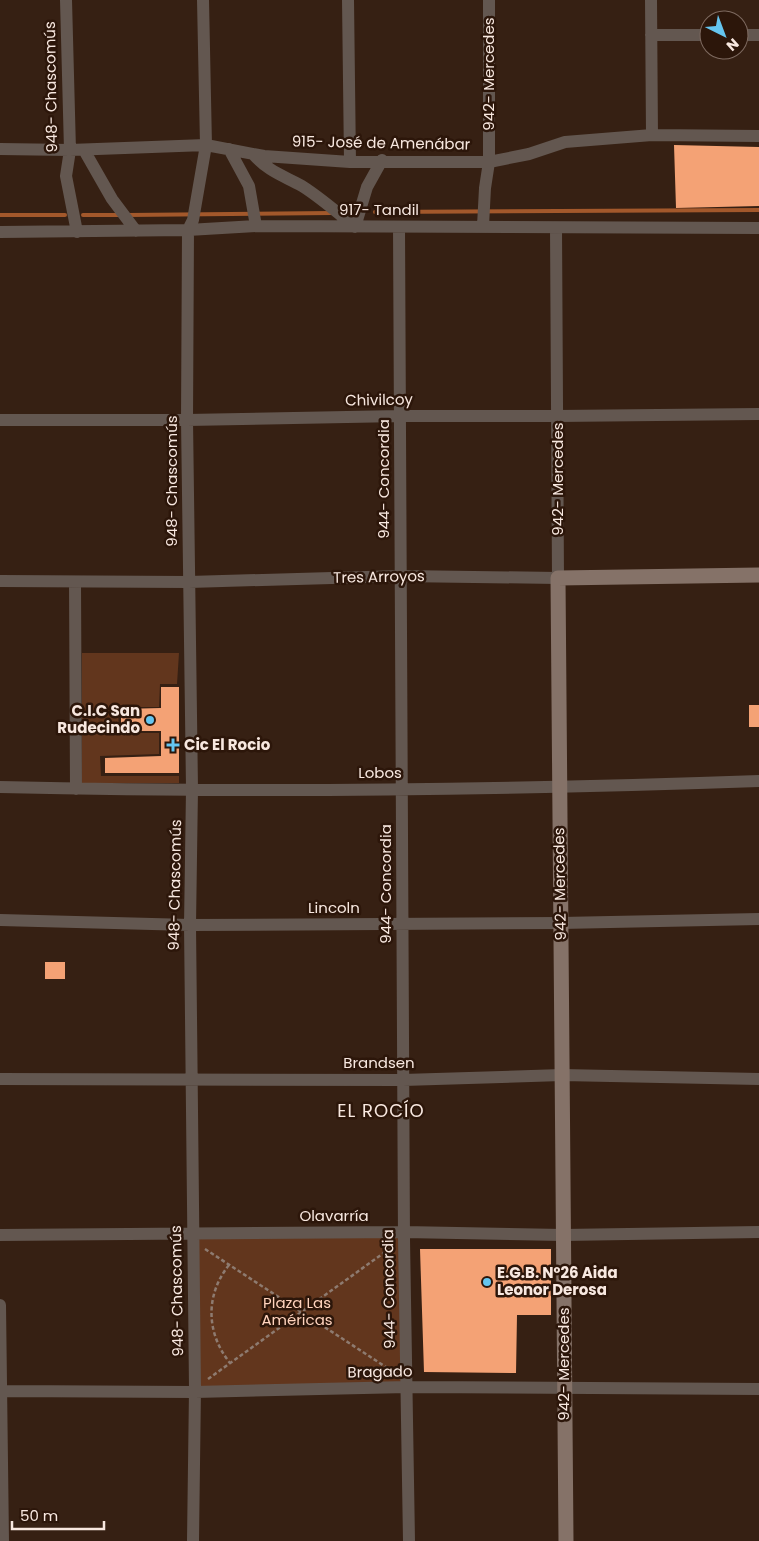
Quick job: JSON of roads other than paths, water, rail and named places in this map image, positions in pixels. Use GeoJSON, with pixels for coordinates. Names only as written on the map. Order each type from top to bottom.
{"type":"FeatureCollection","features":[{"type":"Feature","properties":{"kind":"main road","name":"Tres Arroyos"},"geometry":{"type":"LineString","coordinates":[[558,578],[759,575]]}},
{"type":"Feature","properties":{"kind":"main road","name":"942- Mercedes"},"geometry":{"type":"LineString","coordinates":[[558,578],[566,1541]]}},
{"type":"Feature","properties":{"kind":"street","name":"948- Chascomús"},"geometry":{"type":"LineString","coordinates":[[66,0],[70,150],[66,176],[77,232]]}},
{"type":"Feature","properties":{"kind":"street","name":"948- Chascomús"},"geometry":{"type":"LineString","coordinates":[[193,1541],[195,1390],[190,925],[192,789],[187,420],[188,230],[193,220],[206,145],[204,0]]}},
{"type":"Feature","properties":{"kind":"street"},"geometry":{"type":"LineString","coordinates":[[348,0],[350,162]]}},
{"type":"Feature","properties":{"kind":"street","name":"942- Mercedes"},"geometry":{"type":"LineString","coordinates":[[484,217],[489,162],[489,0]]}},
{"type":"Feature","properties":{"kind":"street"},"geometry":{"type":"LineString","coordinates":[[651,0],[652,135]]}},
{"type":"Feature","properties":{"kind":"street"},"geometry":{"type":"LineString","coordinates":[[651,35],[699,35]]}},
{"type":"Feature","properties":{"kind":"street","name":"915- José de Amenábar"},"geometry":{"type":"LineString","coordinates":[[0,149],[84,150],[206,145],[264,156],[350,162],[382,160],[489,162],[529,154],[565,142],[652,135],[759,136]]}},
{"type":"Feature","properties":{"kind":"street"},"geometry":{"type":"LineString","coordinates":[[229,148],[249,186],[255,217]]}},
{"type":"Feature","properties":{"kind":"street"},"geometry":{"type":"LineString","coordinates":[[84,150],[112,199],[136,231]]}},
{"type":"Feature","properties":{"kind":"street"},"geometry":{"type":"LineString","coordinates":[[253,154],[265,167],[302,187],[331,206],[355,227],[367,187],[382,160]]}},
{"type":"Feature","properties":{"kind":"street","name":"917- Tandil"},"geometry":{"type":"LineString","coordinates":[[0,232],[188,230],[255,217],[355,227],[399,227],[484,217],[556,228],[759,228]]}},
{"type":"Feature","properties":{"kind":"street","name":"944- Concordia"},"geometry":{"type":"LineString","coordinates":[[399,227],[404,1235],[409,1541]]}},
{"type":"Feature","properties":{"kind":"street","name":"942- Mercedes"},"geometry":{"type":"LineString","coordinates":[[556,228],[558,578]]}},
{"type":"Feature","properties":{"kind":"street","name":"Chivilcoy"},"geometry":{"type":"LineString","coordinates":[[0,420],[759,414]]}},
{"type":"Feature","properties":{"kind":"street","name":"Tres Arroyos"},"geometry":{"type":"LineString","coordinates":[[0,580],[189,582],[401,576],[558,578]]}},
{"type":"Feature","properties":{"kind":"street"},"geometry":{"type":"LineString","coordinates":[[75,582],[76,789]]}},
{"type":"Feature","properties":{"kind":"street","name":"Lobos"},"geometry":{"type":"LineString","coordinates":[[0,787],[76,789],[559,788],[759,782]]}},
{"type":"Feature","properties":{"kind":"street","name":"Lincoln"},"geometry":{"type":"LineString","coordinates":[[0,920],[190,925],[560,923],[759,918]]}},
{"type":"Feature","properties":{"kind":"street","name":"Brandsen"},"geometry":{"type":"LineString","coordinates":[[0,1079],[403,1080],[562,1075],[759,1078]]}},
{"type":"Feature","properties":{"kind":"street","name":"Olavarría"},"geometry":{"type":"LineString","coordinates":[[0,1235],[192,1237],[759,1232]]}},
{"type":"Feature","properties":{"kind":"street"},"geometry":{"type":"LineString","coordinates":[[0,1304],[3,1541]]}},
{"type":"Feature","properties":{"kind":"street","name":"Bragado"},"geometry":{"type":"LineString","coordinates":[[2,1391],[195,1390],[407,1384],[565,1389],[759,1389]]}},
{"type":"Feature","properties":{"kind":"waterway"},"geometry":{"type":"LineString","coordinates":[[375,212],[759,210]]}},
{"type":"Feature","properties":{"kind":"waterway"},"geometry":{"type":"LineString","coordinates":[[128,215],[332,213]]}},
{"type":"Feature","properties":{"kind":"waterway"},"geometry":{"type":"LineString","coordinates":[[0,215],[65,215]]}},
{"type":"Feature","properties":{"kind":"waterway"},"geometry":{"type":"LineString","coordinates":[[83,215],[121,215]]}},
{"type":"Feature","properties":{"kind":"place","name":"C.I.C San Rudecindo"},"geometry":{"type":"Point","coordinates":[150,720]}},
{"type":"Feature","properties":{"kind":"place","name":"Cic El Rocio"},"geometry":{"type":"Point","coordinates":[173,745]}},
{"type":"Feature","properties":{"kind":"place","name":"E.G.B. Nº26 Aida Leonor Derosa"},"geometry":{"type":"Point","coordinates":[487,1282]}},
{"type":"Feature","properties":{"kind":"district","name":"EL ROCÍO"},"geometry":{"type":"Point","coordinates":[381,1111]}},
{"type":"Feature","properties":{"kind":"park label","name":"Plaza Las Américas"},"geometry":{"type":"Point","coordinates":[297,1312]}}]}
